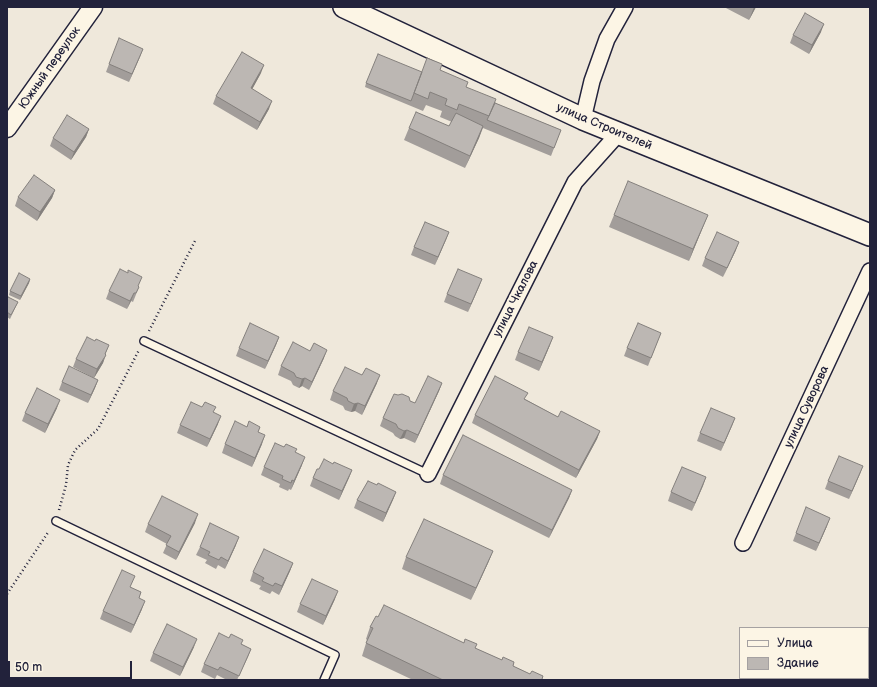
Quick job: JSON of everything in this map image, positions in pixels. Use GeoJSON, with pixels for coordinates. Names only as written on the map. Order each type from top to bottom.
{"type":"FeatureCollection","features":[{"type":"Feature","properties":{"kind":"main road","name":"улица Строителей"},"geometry":{"type":"LineString","coordinates":[[344,7],[582,119],[870,235]]}},
{"type":"Feature","properties":{"kind":"street","name":"Южный переулок"},"geometry":{"type":"LineString","coordinates":[[7,128],[93,7]]}},
{"type":"Feature","properties":{"kind":"street"},"geometry":{"type":"LineString","coordinates":[[582,119],[592,81],[607,39],[625,7]]}},
{"type":"Feature","properties":{"kind":"street","name":"улица Чкалова"},"geometry":{"type":"LineString","coordinates":[[428,474],[575,182],[618,134]]}},
{"type":"Feature","properties":{"kind":"street","name":"улица Суворова"},"geometry":{"type":"LineString","coordinates":[[743,543],[870,272]]}},
{"type":"Feature","properties":{"kind":"lane"},"geometry":{"type":"LineString","coordinates":[[144,341],[428,474]]}},
{"type":"Feature","properties":{"kind":"lane"},"geometry":{"type":"LineString","coordinates":[[56,521],[335,655],[324,680]]}},
{"type":"Feature","properties":{"kind":"path"},"geometry":{"type":"LineString","coordinates":[[7,594],[56,521],[66,485],[68,465],[75,450],[98,429],[195,241]]}},
{"type":"Feature","properties":{"kind":"building"},"geometry":{"type":"Polygon","coordinates":[[[805,13],[824,24],[812,45],[793,35],[805,13]]]}},
{"type":"Feature","properties":{"kind":"building"},"geometry":{"type":"Polygon","coordinates":[[[119,38],[143,49],[132,74],[109,64],[119,38]]]}},
{"type":"Feature","properties":{"kind":"building"},"geometry":{"type":"Polygon","coordinates":[[[242,52],[264,65],[251,88],[272,101],[260,122],[216,96],[242,52]]]}},
{"type":"Feature","properties":{"kind":"building"},"geometry":{"type":"Polygon","coordinates":[[[378,54],[422,72],[411,101],[366,83],[378,54]]]}},
{"type":"Feature","properties":{"kind":"building"},"geometry":{"type":"Polygon","coordinates":[[[427,58],[442,64],[440,70],[468,82],[466,87],[496,99],[489,116],[459,104],[457,110],[445,105],[447,99],[430,92],[428,99],[414,93],[427,58]]]}},
{"type":"Feature","properties":{"kind":"building"},"geometry":{"type":"Polygon","coordinates":[[[495,103],[561,130],[554,148],[487,120],[495,103]]]}},
{"type":"Feature","properties":{"kind":"building"},"geometry":{"type":"Polygon","coordinates":[[[416,112],[449,126],[456,113],[483,126],[470,156],[409,128],[416,112]]]}},
{"type":"Feature","properties":{"kind":"building"},"geometry":{"type":"Polygon","coordinates":[[[67,115],[89,129],[74,152],[53,138],[67,115]]]}},
{"type":"Feature","properties":{"kind":"building"},"geometry":{"type":"Polygon","coordinates":[[[34,175],[55,190],[40,212],[18,197],[34,175]]]}},
{"type":"Feature","properties":{"kind":"building"},"geometry":{"type":"Polygon","coordinates":[[[628,181],[708,215],[693,249],[614,215],[628,181]]]}},
{"type":"Feature","properties":{"kind":"building"},"geometry":{"type":"Polygon","coordinates":[[[425,222],[449,232],[438,257],[414,247],[425,222]]]}},
{"type":"Feature","properties":{"kind":"building"},"geometry":{"type":"Polygon","coordinates":[[[717,232],[739,242],[727,268],[705,258],[717,232]]]}},
{"type":"Feature","properties":{"kind":"building"},"geometry":{"type":"Polygon","coordinates":[[[120,269],[128,273],[128,270],[142,277],[136,293],[134,293],[130,301],[109,291],[120,269]]]}},
{"type":"Feature","properties":{"kind":"building"},"geometry":{"type":"Polygon","coordinates":[[[458,269],[482,279],[471,304],[447,294],[458,269]]]}},
{"type":"Feature","properties":{"kind":"building"},"geometry":{"type":"Polygon","coordinates":[[[19,273],[30,279],[21,296],[10,291],[19,273]]]}},
{"type":"Feature","properties":{"kind":"building"},"geometry":{"type":"Polygon","coordinates":[[[8,297],[18,302],[11,315],[7,312],[8,297]]]}},
{"type":"Feature","properties":{"kind":"building"},"geometry":{"type":"Polygon","coordinates":[[[250,323],[279,337],[268,361],[239,348],[250,323]]]}},
{"type":"Feature","properties":{"kind":"building"},"geometry":{"type":"Polygon","coordinates":[[[638,323],[661,333],[651,358],[627,348],[638,323]]]}},
{"type":"Feature","properties":{"kind":"building"},"geometry":{"type":"Polygon","coordinates":[[[529,327],[553,337],[542,362],[518,352],[529,327]]]}},
{"type":"Feature","properties":{"kind":"building"},"geometry":{"type":"Polygon","coordinates":[[[87,337],[109,345],[105,354],[106,355],[97,369],[76,359],[87,337]]]}},
{"type":"Feature","properties":{"kind":"building"},"geometry":{"type":"Polygon","coordinates":[[[293,342],[310,351],[314,343],[327,350],[312,382],[305,378],[302,379],[296,377],[294,373],[281,366],[293,342]]]}},
{"type":"Feature","properties":{"kind":"building"},"geometry":{"type":"Polygon","coordinates":[[[69,366],[98,380],[91,395],[62,382],[69,366]]]}},
{"type":"Feature","properties":{"kind":"building"},"geometry":{"type":"Polygon","coordinates":[[[345,367],[362,375],[366,368],[380,375],[365,406],[358,403],[354,404],[348,401],[347,398],[333,391],[345,367]]]}},
{"type":"Feature","properties":{"kind":"building"},"geometry":{"type":"Polygon","coordinates":[[[428,376],[442,383],[418,435],[407,430],[404,431],[398,428],[396,424],[383,418],[394,394],[402,394],[409,397],[410,401],[415,403],[428,376]]]}},
{"type":"Feature","properties":{"kind":"building"},"geometry":{"type":"Polygon","coordinates":[[[495,376],[528,393],[524,399],[558,417],[561,411],[600,431],[579,470],[475,415],[495,376]]]}},
{"type":"Feature","properties":{"kind":"building"},"geometry":{"type":"Polygon","coordinates":[[[37,388],[60,400],[48,424],[25,413],[37,388]]]}},
{"type":"Feature","properties":{"kind":"building"},"geometry":{"type":"Polygon","coordinates":[[[191,402],[202,407],[205,402],[216,407],[213,412],[221,416],[210,439],[180,425],[191,402]]]}},
{"type":"Feature","properties":{"kind":"building"},"geometry":{"type":"Polygon","coordinates":[[[711,408],[735,418],[724,443],[700,433],[711,408]]]}},
{"type":"Feature","properties":{"kind":"building"},"geometry":{"type":"Polygon","coordinates":[[[235,421],[247,427],[249,421],[260,427],[258,432],[265,435],[255,458],[225,444],[235,421]]]}},
{"type":"Feature","properties":{"kind":"building"},"geometry":{"type":"Polygon","coordinates":[[[463,435],[572,490],[552,530],[443,475],[463,435]]]}},
{"type":"Feature","properties":{"kind":"building"},"geometry":{"type":"Polygon","coordinates":[[[275,443],[284,447],[286,444],[297,449],[295,452],[305,457],[294,481],[292,480],[291,483],[282,479],[283,476],[264,467],[275,443]]]}},
{"type":"Feature","properties":{"kind":"building"},"geometry":{"type":"Polygon","coordinates":[[[839,456],[863,466],[852,491],[828,481],[839,456]]]}},
{"type":"Feature","properties":{"kind":"building"},"geometry":{"type":"Polygon","coordinates":[[[324,459],[333,464],[334,462],[352,470],[342,491],[313,478],[324,459]]]}},
{"type":"Feature","properties":{"kind":"building"},"geometry":{"type":"Polygon","coordinates":[[[682,467],[706,477],[695,503],[671,492],[682,467]]]}},
{"type":"Feature","properties":{"kind":"building"},"geometry":{"type":"Polygon","coordinates":[[[368,481],[377,485],[378,483],[396,492],[386,513],[357,500],[368,481]]]}},
{"type":"Feature","properties":{"kind":"building"},"geometry":{"type":"Polygon","coordinates":[[[162,496],[198,514],[179,552],[166,545],[171,536],[148,524],[162,496]]]}},
{"type":"Feature","properties":{"kind":"building"},"geometry":{"type":"Polygon","coordinates":[[[806,507],[830,518],[819,543],[796,533],[806,507]]]}},
{"type":"Feature","properties":{"kind":"building"},"geometry":{"type":"Polygon","coordinates":[[[424,519],[493,551],[476,588],[406,557],[424,519]]]}},
{"type":"Feature","properties":{"kind":"building"},"geometry":{"type":"Polygon","coordinates":[[[210,523],[239,537],[228,561],[221,557],[219,560],[208,555],[210,552],[200,547],[210,523]]]}},
{"type":"Feature","properties":{"kind":"building"},"geometry":{"type":"Polygon","coordinates":[[[264,549],[293,563],[282,586],[275,583],[273,586],[262,581],[264,578],[253,572],[264,549]]]}},
{"type":"Feature","properties":{"kind":"building"},"geometry":{"type":"Polygon","coordinates":[[[122,570],[135,576],[130,587],[141,592],[139,598],[145,601],[134,625],[103,611],[122,570]]]}},
{"type":"Feature","properties":{"kind":"building"},"geometry":{"type":"Polygon","coordinates":[[[312,579],[338,591],[326,616],[300,604],[312,579]]]}},
{"type":"Feature","properties":{"kind":"building"},"geometry":{"type":"Polygon","coordinates":[[[384,605],[464,643],[465,639],[477,644],[475,648],[502,660],[503,657],[514,662],[513,666],[530,674],[532,671],[543,676],[543,680],[443,680],[366,643],[373,628],[370,627],[376,616],[378,617],[384,605]]]}},
{"type":"Feature","properties":{"kind":"building"},"geometry":{"type":"Polygon","coordinates":[[[167,624],[197,639],[183,667],[153,653],[167,624]]]}},
{"type":"Feature","properties":{"kind":"building"},"geometry":{"type":"Polygon","coordinates":[[[219,633],[229,638],[231,634],[243,640],[241,644],[251,649],[239,676],[220,667],[218,670],[204,664],[219,633]]]}}]}
